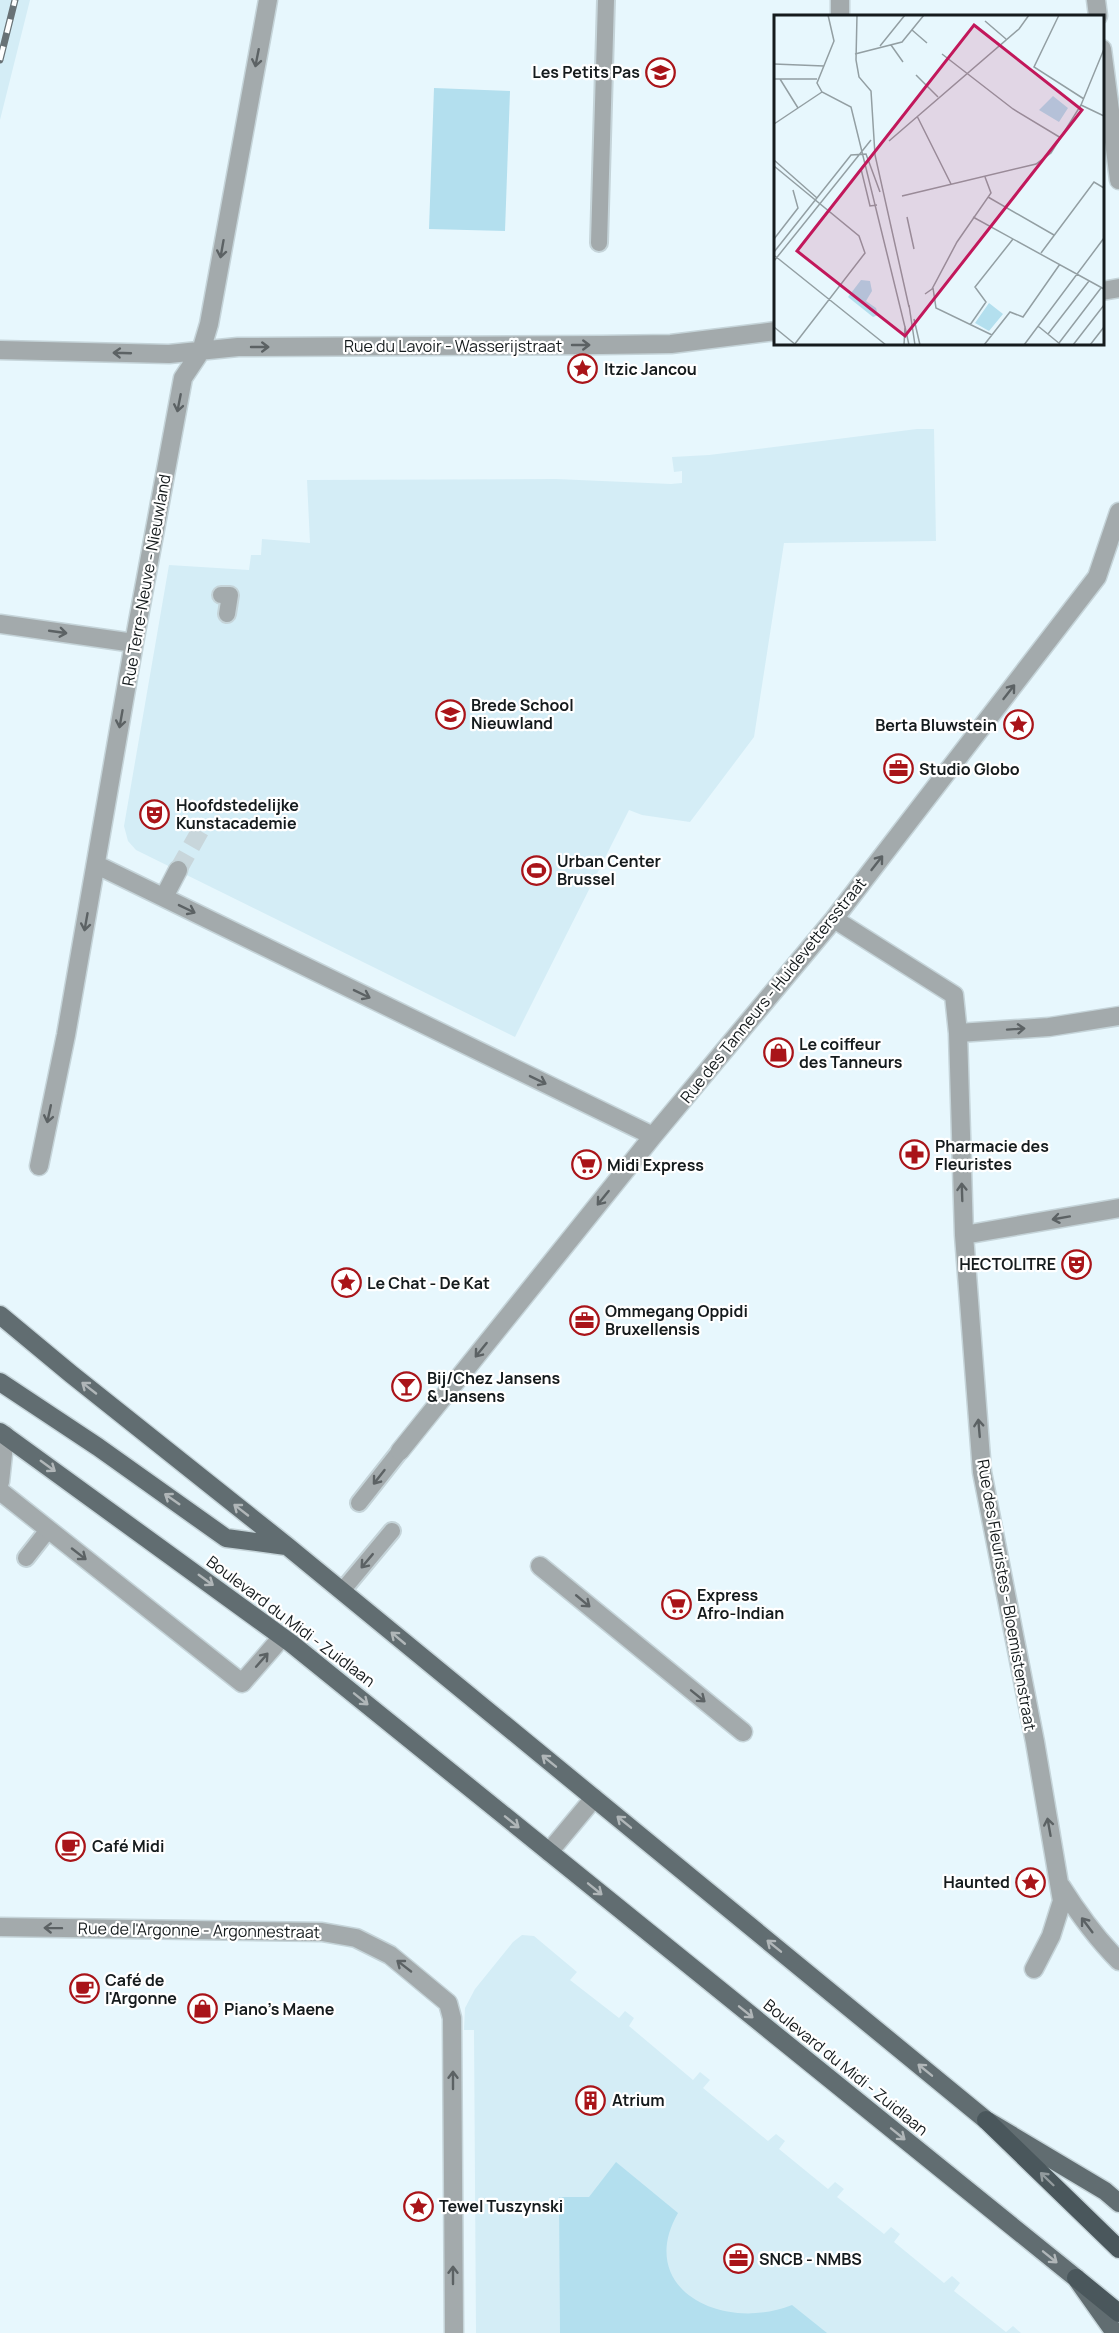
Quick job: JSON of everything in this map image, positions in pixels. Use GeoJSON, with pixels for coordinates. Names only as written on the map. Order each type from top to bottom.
{"type":"FeatureCollection","features":[{"type":"Feature","properties":{"kind":"highway"},"geometry":{"type":"LineString","coordinates":[[986,2120],[1119,2249]]}},
{"type":"Feature","properties":{"kind":"highway","name":"Boulevard du Midi - Zuidlaan"},"geometry":{"type":"LineString","coordinates":[[1076,2278],[1119,2313]]}},
{"type":"Feature","properties":{"kind":"main road"},"geometry":{"type":"LineString","coordinates":[[0,1315],[287,1546],[986,2120],[1105,2191],[1119,2203]]}},
{"type":"Feature","properties":{"kind":"main road","name":"Boulevard du Midi - Zuidlaan"},"geometry":{"type":"LineString","coordinates":[[0,1382],[98,1447],[226,1538],[287,1546]]}},
{"type":"Feature","properties":{"kind":"main road","name":"Boulevard du Midi - Zuidlaan"},"geometry":{"type":"LineString","coordinates":[[2,1434],[282,1637],[1076,2278]]}},
{"type":"Feature","properties":{"kind":"main road"},"geometry":{"type":"LineString","coordinates":[[1076,2278],[1115,2333]]}},
{"type":"Feature","properties":{"kind":"street","name":"Rue Terre-Neuve - Nieuwland"},"geometry":{"type":"LineString","coordinates":[[39,1166],[97,865],[134,643],[183,378],[201,351],[209,324],[268,0]]}},
{"type":"Feature","properties":{"kind":"street"},"geometry":{"type":"LineString","coordinates":[[1096,0],[1098,15]]}},
{"type":"Feature","properties":{"kind":"street"},"geometry":{"type":"LineString","coordinates":[[1104,64],[1119,180]]}},
{"type":"Feature","properties":{"kind":"street"},"geometry":{"type":"LineString","coordinates":[[1104,291],[1119,288]]}},
{"type":"Feature","properties":{"kind":"street","name":"Rue du Lavoir - Wasserijstraat"},"geometry":{"type":"LineString","coordinates":[[0,350],[169,354],[238,347],[672,344],[774,331]]}},
{"type":"Feature","properties":{"kind":"street","name":"Rue des Tanneurs - Huidevettersstraat"},"geometry":{"type":"LineString","coordinates":[[400,1451],[653,1136],[834,919],[1097,577],[1119,512]]}},
{"type":"Feature","properties":{"kind":"street"},"geometry":{"type":"LineString","coordinates":[[0,624],[134,643]]}},
{"type":"Feature","properties":{"kind":"street"},"geometry":{"type":"LineString","coordinates":[[97,865],[653,1136]]}},
{"type":"Feature","properties":{"kind":"street"},"geometry":{"type":"LineString","coordinates":[[164,897],[178,870]]}},
{"type":"Feature","properties":{"kind":"street","name":"Rue des Fleuristes - Bloemistenstraat"},"geometry":{"type":"LineString","coordinates":[[834,919],[954,995],[958,1033],[964,1235],[982,1472],[1062,1901],[1048,1945],[1034,1970]]}},
{"type":"Feature","properties":{"kind":"street"},"geometry":{"type":"LineString","coordinates":[[958,1033],[1049,1027],[1119,1016]]}},
{"type":"Feature","properties":{"kind":"street"},"geometry":{"type":"LineString","coordinates":[[964,1235],[1119,1208]]}},
{"type":"Feature","properties":{"kind":"street"},"geometry":{"type":"LineString","coordinates":[[0,1482],[2,1434]]}},
{"type":"Feature","properties":{"kind":"street"},"geometry":{"type":"LineString","coordinates":[[0,1491],[242,1683],[282,1637]]}},
{"type":"Feature","properties":{"kind":"street"},"geometry":{"type":"LineString","coordinates":[[540,1566],[743,1732]]}},
{"type":"Feature","properties":{"kind":"street"},"geometry":{"type":"LineString","coordinates":[[549,1852],[594,1798]]}},
{"type":"Feature","properties":{"kind":"street"},"geometry":{"type":"LineString","coordinates":[[1060,1884],[1077,1912],[1101,1943],[1119,1961]]}},
{"type":"Feature","properties":{"kind":"street","name":"Rue de l'Argonne - Argonnestraat"},"geometry":{"type":"LineString","coordinates":[[0,1927],[322,1932],[356,1938],[390,1955],[448,2003],[452,2018],[454,2333]]}},
{"type":"Feature","properties":{"kind":"lane"},"geometry":{"type":"LineString","coordinates":[[598,243],[606,0]]}},
{"type":"Feature","properties":{"kind":"lane"},"geometry":{"type":"LineString","coordinates":[[221,595],[230,595],[227,614]]}},
{"type":"Feature","properties":{"kind":"lane"},"geometry":{"type":"LineString","coordinates":[[358,1503],[400,1451]]}},
{"type":"Feature","properties":{"kind":"lane"},"geometry":{"type":"LineString","coordinates":[[26,1558],[48,1530]]}},
{"type":"Feature","properties":{"kind":"lane"},"geometry":{"type":"LineString","coordinates":[[342,1591],[392,1531]]}},
{"type":"Feature","properties":{"kind":"shaded area"},"geometry":{"type":"Polygon","coordinates":[[[0,0],[30,0],[0,120],[0,0]]]}},
{"type":"Feature","properties":{"kind":"shaded area"},"geometry":{"type":"Polygon","coordinates":[[[434,88],[510,91],[505,231],[429,229],[434,88]]]}},
{"type":"Feature","properties":{"kind":"shaded area","name":"Brede School Nieuwland"},"geometry":{"type":"Polygon","coordinates":[[[917,429],[934,429],[936,541],[784,543],[754,737],[690,822],[642,815],[629,810],[515,1037],[136,850],[128,841],[124,826],[169,565],[249,570],[251,555],[261,555],[262,539],[310,543],[307,480],[556,479],[671,484],[682,483],[682,471],[674,472],[672,457],[709,455],[917,429]]]}},
{"type":"Feature","properties":{"kind":"shaded area","name":"Atrium"},"geometry":{"type":"Polygon","coordinates":[[[522,1935],[534,1936],[577,1972],[570,1980],[619,2018],[625,2011],[634,2018],[629,2026],[693,2080],[700,2072],[710,2080],[703,2088],[768,2141],[776,2134],[785,2141],[779,2149],[828,2189],[835,2182],[844,2189],[837,2197],[884,2234],[891,2227],[900,2234],[894,2242],[944,2283],[952,2276],[960,2283],[954,2291],[1006,2332],[1013,2326],[1021,2333],[476,2333],[474,2030],[464,2030],[465,2008],[475,1989],[513,1942],[522,1935]]]}},
{"type":"Feature","properties":{"kind":"shaded area"},"geometry":{"type":"Polygon","coordinates":[[[616,2162],[678,2213],[668,2240],[668,2263],[676,2282],[692,2298],[713,2308],[738,2313],[765,2312],[792,2305],[827,2333],[560,2333],[559,2197],[589,2197],[616,2162]]]}},
{"type":"Feature","properties":{"kind":"tunnel"},"geometry":{"type":"LineString","coordinates":[[178,870],[204,824]]}},
{"type":"Feature","properties":{"kind":"railway"},"geometry":{"type":"LineString","coordinates":[[0,60],[15,0]]}},
{"type":"Feature","properties":{"kind":"place","name":"Les Petits Pas"},"geometry":{"type":"Point","coordinates":[661,72]}},
{"type":"Feature","properties":{"kind":"place","name":"Itzic Jancou"},"geometry":{"type":"Point","coordinates":[583,369]}},
{"type":"Feature","properties":{"kind":"place","name":"Brede School Nieuwland"},"geometry":{"type":"Point","coordinates":[450,714]}},
{"type":"Feature","properties":{"kind":"place","name":"Berta Bluwstein"},"geometry":{"type":"Point","coordinates":[1018,725]}},
{"type":"Feature","properties":{"kind":"place","name":"Studio Globo"},"geometry":{"type":"Point","coordinates":[898,769]}},
{"type":"Feature","properties":{"kind":"place","name":"Hoofdstedelijke Kunstacademie"},"geometry":{"type":"Point","coordinates":[155,814]}},
{"type":"Feature","properties":{"kind":"place","name":"Urban Center Brussel"},"geometry":{"type":"Point","coordinates":[536,870]}},
{"type":"Feature","properties":{"kind":"place","name":"Le coiffeur des Tanneurs"},"geometry":{"type":"Point","coordinates":[778,1053]}},
{"type":"Feature","properties":{"kind":"place","name":"Pharmacie des Fleuristes"},"geometry":{"type":"Point","coordinates":[914,1155]}},
{"type":"Feature","properties":{"kind":"place","name":"Midi Express"},"geometry":{"type":"Point","coordinates":[586,1165]}},
{"type":"Feature","properties":{"kind":"place","name":"HECTOLITRE"},"geometry":{"type":"Point","coordinates":[1077,1264]}},
{"type":"Feature","properties":{"kind":"place","name":"Le Chat - De Kat"},"geometry":{"type":"Point","coordinates":[346,1283]}},
{"type":"Feature","properties":{"kind":"place","name":"Ommegang Oppidi Bruxellensis"},"geometry":{"type":"Point","coordinates":[584,1320]}},
{"type":"Feature","properties":{"kind":"place","name":"Bij/Chez Jansens & Jansens"},"geometry":{"type":"Point","coordinates":[406,1387]}},
{"type":"Feature","properties":{"kind":"place","name":"Express Afro-Indian"},"geometry":{"type":"Point","coordinates":[676,1604]}},
{"type":"Feature","properties":{"kind":"place","name":"Café Midi"},"geometry":{"type":"Point","coordinates":[71,1846]}},
{"type":"Feature","properties":{"kind":"place","name":"Haunted"},"geometry":{"type":"Point","coordinates":[1031,1882]}},
{"type":"Feature","properties":{"kind":"place","name":"Café de l'Argonne"},"geometry":{"type":"Point","coordinates":[84,1989]}},
{"type":"Feature","properties":{"kind":"place","name":"Piano's Maene"},"geometry":{"type":"Point","coordinates":[203,2009]}},
{"type":"Feature","properties":{"kind":"place","name":"Atrium"},"geometry":{"type":"Point","coordinates":[591,2100]}},
{"type":"Feature","properties":{"kind":"place","name":"Tewel Tuszynski"},"geometry":{"type":"Point","coordinates":[418,2206]}},
{"type":"Feature","properties":{"kind":"place","name":"SNCB - NMBS"},"geometry":{"type":"Point","coordinates":[738,2259]}}]}
